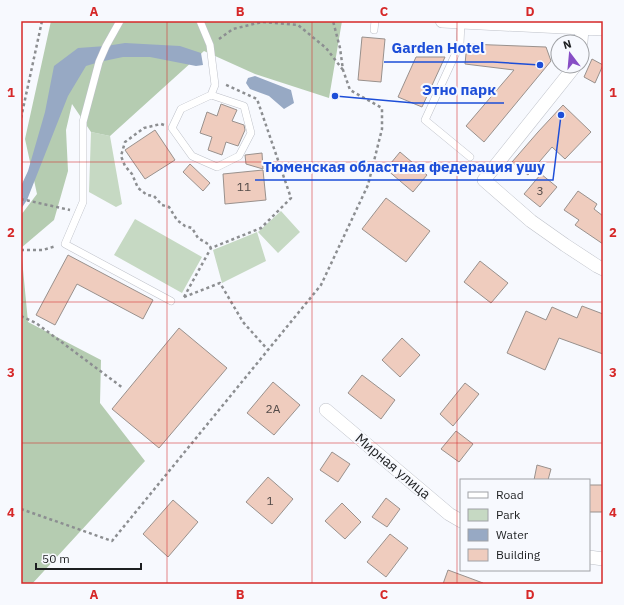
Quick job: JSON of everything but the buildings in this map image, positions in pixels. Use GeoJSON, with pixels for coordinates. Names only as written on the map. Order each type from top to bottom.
{"type":"FeatureCollection","features":[{"type":"Feature","properties":{"kind":"street"},"geometry":{"type":"LineString","coordinates":[[442,21],[603,29]]}},
{"type":"Feature","properties":{"kind":"street"},"geometry":{"type":"LineString","coordinates":[[582,28],[582,34]]}},
{"type":"Feature","properties":{"kind":"street"},"geometry":{"type":"LineString","coordinates":[[569,74],[484,180],[531,221],[603,269]]}},
{"type":"Feature","properties":{"kind":"street","name":"Мирная улица"},"geometry":{"type":"LineString","coordinates":[[326,410],[450,514],[460,520]]}},
{"type":"Feature","properties":{"kind":"street"},"geometry":{"type":"LineString","coordinates":[[590,557],[603,559]]}},
{"type":"Feature","properties":{"kind":"lane"},"geometry":{"type":"LineString","coordinates":[[120,21],[99,62],[83,122],[84,202],[66,244],[171,301]]}},
{"type":"Feature","properties":{"kind":"lane"},"geometry":{"type":"LineString","coordinates":[[200,21],[210,45],[215,85],[211,95],[181,109],[172,128],[192,156],[217,167],[239,156],[251,133],[244,106],[211,95]]}},
{"type":"Feature","properties":{"kind":"lane"},"geometry":{"type":"LineString","coordinates":[[374,30],[375,21]]}},
{"type":"Feature","properties":{"kind":"lane"},"geometry":{"type":"LineString","coordinates":[[461,22],[460,44],[425,120],[470,157]]}},
{"type":"Feature","properties":{"kind":"path"},"geometry":{"type":"LineString","coordinates":[[21,118],[42,21]]}},
{"type":"Feature","properties":{"kind":"path"},"geometry":{"type":"LineString","coordinates":[[21,509],[112,542],[321,285],[368,185],[382,129],[382,108],[350,90],[343,70],[340,48],[333,21]]}},
{"type":"Feature","properties":{"kind":"path"},"geometry":{"type":"LineString","coordinates":[[210,45],[233,29],[262,22],[298,25],[326,48],[343,70]]}},
{"type":"Feature","properties":{"kind":"path"},"geometry":{"type":"LineString","coordinates":[[21,199],[80,212]]}},
{"type":"Feature","properties":{"kind":"path"},"geometry":{"type":"LineString","coordinates":[[21,250],[43,250],[66,244]]}},
{"type":"Feature","properties":{"kind":"path"},"geometry":{"type":"LineString","coordinates":[[184,297],[211,248]]}},
{"type":"Feature","properties":{"kind":"path"},"geometry":{"type":"LineString","coordinates":[[171,301],[220,284],[242,322],[268,350]]}},
{"type":"Feature","properties":{"kind":"path"},"geometry":{"type":"LineString","coordinates":[[21,316],[36,323],[123,388]]}},
{"type":"Feature","properties":{"kind":"green space"},"geometry":{"type":"Polygon","coordinates":[[[51,21],[342,21],[329,98],[255,74],[204,51],[110,136],[91,132],[72,104],[66,130],[68,171],[54,220],[21,248],[21,215],[37,194],[25,139],[51,21]]]}},
{"type":"Feature","properties":{"kind":"green space"},"geometry":{"type":"Polygon","coordinates":[[[91,132],[110,136],[122,204],[116,207],[89,192],[91,132]]]}},
{"type":"Feature","properties":{"kind":"green space"},"geometry":{"type":"Polygon","coordinates":[[[281,211],[300,232],[278,253],[258,232],[281,211]]]}},
{"type":"Feature","properties":{"kind":"green space"},"geometry":{"type":"Polygon","coordinates":[[[135,219],[202,257],[182,293],[114,255],[135,219]]]}},
{"type":"Feature","properties":{"kind":"green space"},"geometry":{"type":"Polygon","coordinates":[[[257,232],[266,261],[222,283],[213,250],[257,232]]]}},
{"type":"Feature","properties":{"kind":"green space"},"geometry":{"type":"Polygon","coordinates":[[[21,248],[28,322],[101,360],[100,403],[145,461],[32,584],[21,584],[21,248]]]}},
{"type":"Feature","properties":{"kind":"water"},"geometry":{"type":"Polygon","coordinates":[[[125,43],[180,46],[201,53],[203,65],[196,66],[150,57],[123,57],[86,66],[68,96],[27,200],[21,209],[21,186],[28,171],[45,112],[54,66],[78,48],[125,43]]]}},
{"type":"Feature","properties":{"kind":"water"},"geometry":{"type":"Polygon","coordinates":[[[255,76],[291,90],[294,103],[284,109],[269,96],[250,89],[246,83],[248,78],[255,76]]]}},
{"type":"Feature","properties":{"kind":"place","name":"Garden Hotel"},"geometry":{"type":"Point","coordinates":[540,65]}},
{"type":"Feature","properties":{"kind":"place","name":"Этно парк"},"geometry":{"type":"Point","coordinates":[335,96]}},
{"type":"Feature","properties":{"kind":"place","name":"Тюменская областная федерация ушу"},"geometry":{"type":"Point","coordinates":[561,115]}}]}
